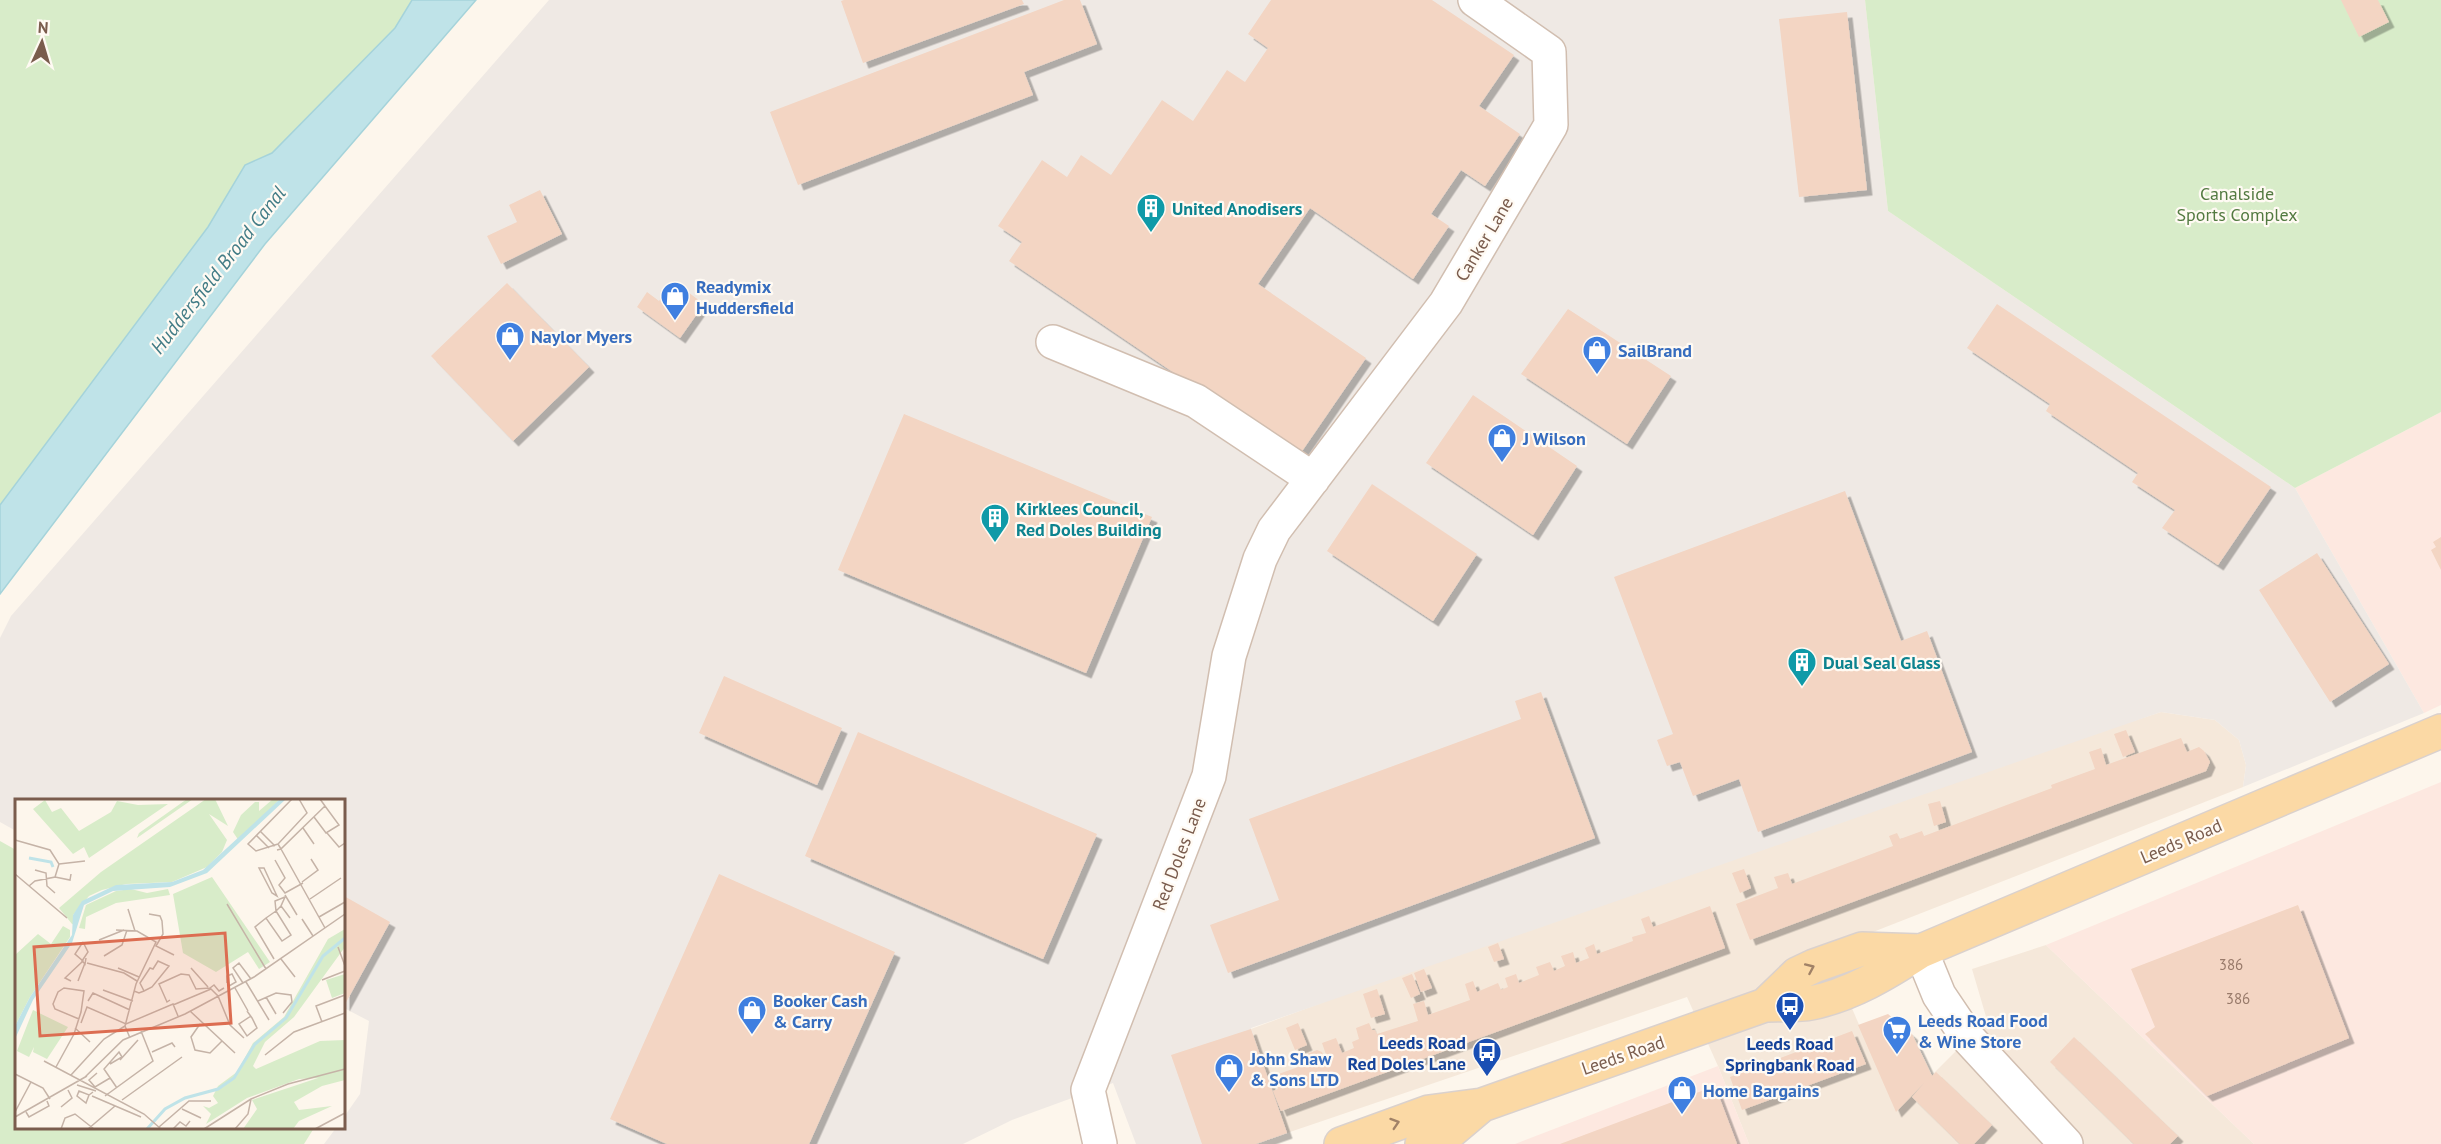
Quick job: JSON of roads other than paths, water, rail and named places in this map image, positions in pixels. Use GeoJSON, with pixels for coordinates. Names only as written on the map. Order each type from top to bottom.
{"type":"FeatureCollection","features":[{"type":"Feature","properties":{"kind":"main road","name":"Leeds Road"},"geometry":{"type":"LineString","coordinates":[[1341,1144],[1428,1112],[1482,1105],[1765,1005],[1797,974],[1862,949],[1921,951],[2441,730]]}},
{"type":"Feature","properties":{"kind":"main road","name":"Leeds Road"},"geometry":{"type":"LineString","coordinates":[[1422,1144],[1444,1137],[1482,1105]]}},
{"type":"Feature","properties":{"kind":"street","name":"Canker Lane"},"geometry":{"type":"LineString","coordinates":[[1260,559],[1274,530],[1446,303],[1551,125],[1549,52],[1475,0]]}},
{"type":"Feature","properties":{"kind":"street"},"geometry":{"type":"LineString","coordinates":[[1053,342],[1196,402],[1313,479]]}},
{"type":"Feature","properties":{"kind":"street","name":"Red Doles Lane"},"geometry":{"type":"LineString","coordinates":[[1100,1144],[1088,1090],[1209,776],[1229,656],[1260,559]]}},
{"type":"Feature","properties":{"kind":"street"},"geometry":{"type":"LineString","coordinates":[[1921,951],[1940,994],[1968,1038],[2049,1138]]}},
{"type":"Feature","properties":{"kind":"water","name":"Huddersfield Broad Canal"},"geometry":{"type":"Polygon","coordinates":[[[412,0],[476,0],[265,244],[0,594],[0,505],[208,227],[245,165],[272,153],[395,28],[412,0]]]}},
{"type":"Feature","properties":{"kind":"place","name":"United Anodisers"},"geometry":{"type":"Point","coordinates":[1151,234]}},
{"type":"Feature","properties":{"kind":"place","name":"Readymix Huddersfield"},"geometry":{"type":"Point","coordinates":[675,322]}},
{"type":"Feature","properties":{"kind":"place","name":"Naylor Myers"},"geometry":{"type":"Point","coordinates":[510,362]}},
{"type":"Feature","properties":{"kind":"place","name":"SailBrand"},"geometry":{"type":"Point","coordinates":[1597,376]}},
{"type":"Feature","properties":{"kind":"place","name":"J Wilson"},"geometry":{"type":"Point","coordinates":[1502,464]}},
{"type":"Feature","properties":{"kind":"place","name":"Kirklees Council, Red Doles Building"},"geometry":{"type":"Point","coordinates":[995,544]}},
{"type":"Feature","properties":{"kind":"place","name":"Dual Seal Glass"},"geometry":{"type":"Point","coordinates":[1802,688]}},
{"type":"Feature","properties":{"kind":"place","name":"Leeds Road Springbank Road"},"geometry":{"type":"Point","coordinates":[1790,1032]}},
{"type":"Feature","properties":{"kind":"place","name":"Booker Cash & Carry"},"geometry":{"type":"Point","coordinates":[752,1036]}},
{"type":"Feature","properties":{"kind":"place","name":"Leeds Road Food & Wine Store"},"geometry":{"type":"Point","coordinates":[1897,1056]}},
{"type":"Feature","properties":{"kind":"place","name":"Leeds Road Red Doles Lane"},"geometry":{"type":"Point","coordinates":[1487,1078]}},
{"type":"Feature","properties":{"kind":"place","name":"John Shaw & Sons LTD"},"geometry":{"type":"Point","coordinates":[1229,1094]}},
{"type":"Feature","properties":{"kind":"place","name":"Home Bargains"},"geometry":{"type":"Point","coordinates":[1682,1116]}},
{"type":"Feature","properties":{"kind":"park label","name":"Canalside Sports Complex"},"geometry":{"type":"Point","coordinates":[2237,203]}}]}
